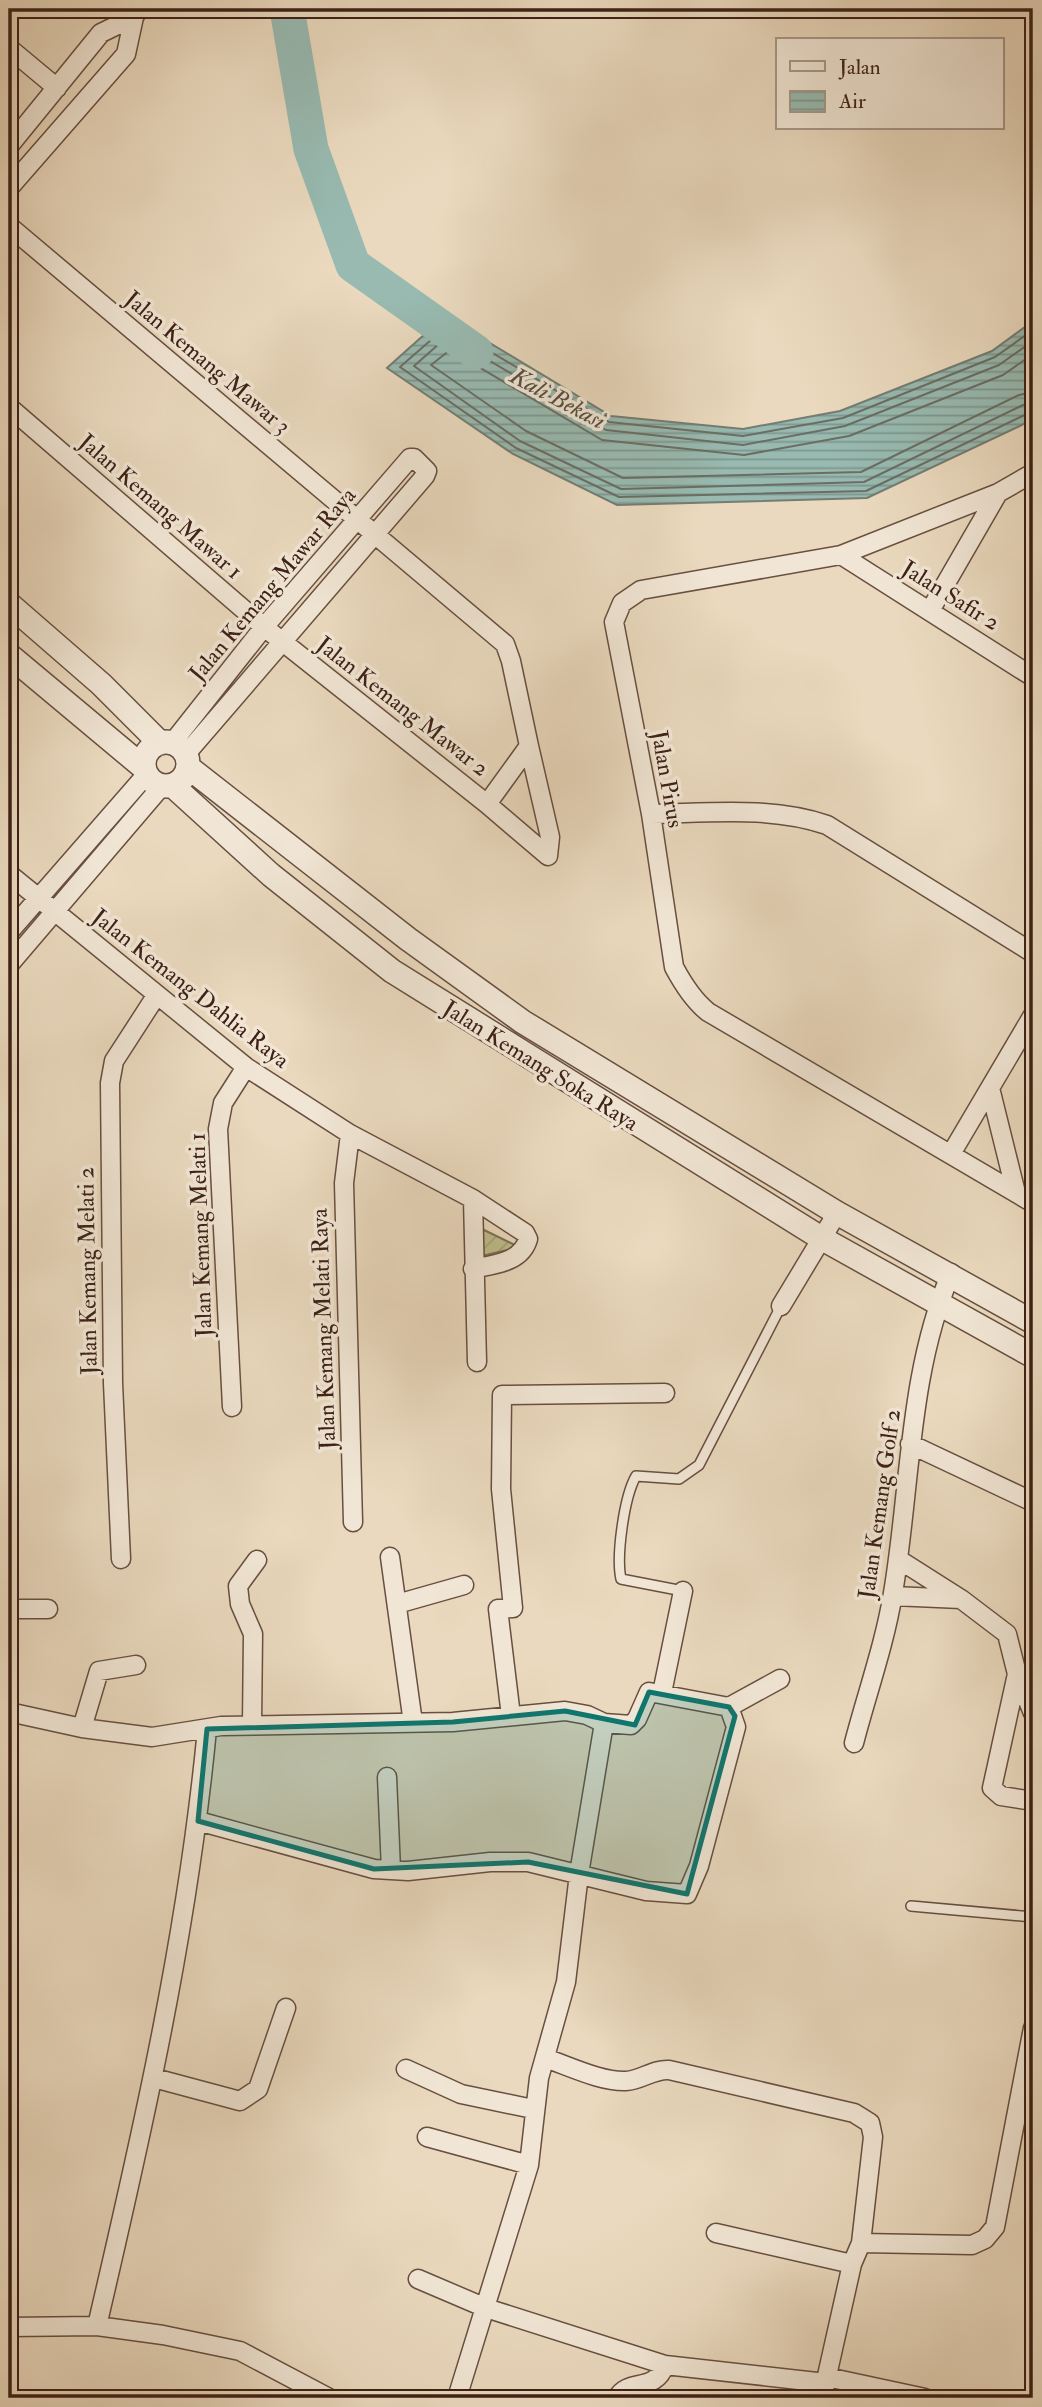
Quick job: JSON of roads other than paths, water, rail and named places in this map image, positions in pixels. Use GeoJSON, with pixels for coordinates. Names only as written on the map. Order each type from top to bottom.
{"type":"FeatureCollection","features":[{"type":"Feature","properties":{"kind":"street"},"geometry":{"type":"LineString","coordinates":[[9,146],[101,33],[136,13]]}},
{"type":"Feature","properties":{"kind":"street"},"geometry":{"type":"LineString","coordinates":[[9,188],[126,54],[136,13]]}},
{"type":"Feature","properties":{"kind":"street"},"geometry":{"type":"LineString","coordinates":[[9,48],[57,88]]}},
{"type":"Feature","properties":{"kind":"street","name":"Jalan Kemang Mawar 3"},"geometry":{"type":"LineString","coordinates":[[9,226],[376,536]]}},
{"type":"Feature","properties":{"kind":"street","name":"Jalan Kemang Mawar 1"},"geometry":{"type":"LineString","coordinates":[[9,407],[283,642]]}},
{"type":"Feature","properties":{"kind":"street","name":"Jalan Kemang Mawar Raya"},"geometry":{"type":"LineString","coordinates":[[410,458],[427,471],[425,477],[376,536],[283,642],[177,751],[264,627],[410,458]]}},
{"type":"Feature","properties":{"kind":"street","name":"Jalan Pirus"},"geometry":{"type":"LineString","coordinates":[[1033,473],[998,493],[841,555],[641,590],[622,603],[614,622],[651,814],[674,967],[699,1005],[1033,1203]]}},
{"type":"Feature","properties":{"kind":"street"},"geometry":{"type":"LineString","coordinates":[[931,609],[998,493]]}},
{"type":"Feature","properties":{"kind":"street"},"geometry":{"type":"LineString","coordinates":[[376,536],[505,645],[509,652],[550,837],[548,856],[487,804]]}},
{"type":"Feature","properties":{"kind":"street","name":"Jalan Safir 2"},"geometry":{"type":"LineString","coordinates":[[841,555],[931,609],[1033,677]]}},
{"type":"Feature","properties":{"kind":"street","name":"Jalan Kemang Soka Raya"},"geometry":{"type":"LineString","coordinates":[[9,604],[177,751],[408,939],[523,1021],[837,1213],[951,1273],[1033,1322]]}},
{"type":"Feature","properties":{"kind":"street","name":"Jalan Kemang Mawar 2"},"geometry":{"type":"LineString","coordinates":[[283,642],[487,804],[530,746]]}},
{"type":"Feature","properties":{"kind":"street","name":"Jalan Kemang Soka Raya"},"geometry":{"type":"LineString","coordinates":[[9,655],[271,874],[392,971],[821,1238],[1033,1356]]}},
{"type":"Feature","properties":{"kind":"street"},"geometry":{"type":"LineString","coordinates":[[9,932],[37,898],[156,779],[183,779],[177,751],[150,748],[156,779],[9,965]]}},
{"type":"Feature","properties":{"kind":"street"},"geometry":{"type":"LineString","coordinates":[[651,814],[762,813],[805,817],[827,825],[1033,953]]}},
{"type":"Feature","properties":{"kind":"street","name":"Jalan Kemang Dahlia Raya"},"geometry":{"type":"LineString","coordinates":[[9,874],[246,1067],[350,1134],[473,1199],[519,1227],[528,1239],[526,1248],[515,1258],[473,1269]]}},
{"type":"Feature","properties":{"kind":"street","name":"Jalan Kemang Melati 2"},"geometry":{"type":"LineString","coordinates":[[121,1559],[113,1383],[110,1083],[114,1061],[156,996]]}},
{"type":"Feature","properties":{"kind":"street"},"geometry":{"type":"LineString","coordinates":[[951,1154],[1033,1015]]}},
{"type":"Feature","properties":{"kind":"street","name":"Jalan Kemang Melati 1"},"geometry":{"type":"LineString","coordinates":[[232,1407],[218,1129],[223,1103],[246,1067]]}},
{"type":"Feature","properties":{"kind":"street"},"geometry":{"type":"LineString","coordinates":[[990,1088],[1016,1193]]}},
{"type":"Feature","properties":{"kind":"street","name":"Jalan Kemang Melati Raya"},"geometry":{"type":"LineString","coordinates":[[350,1134],[344,1183],[353,1522]]}},
{"type":"Feature","properties":{"kind":"street"},"geometry":{"type":"LineString","coordinates":[[473,1199],[477,1362]]}},
{"type":"Feature","properties":{"kind":"street"},"geometry":{"type":"LineString","coordinates":[[781,1306],[837,1213]]}},
{"type":"Feature","properties":{"kind":"street","name":"Jalan Kemang Golf 2"},"geometry":{"type":"LineString","coordinates":[[854,1742],[893,1596],[910,1444],[932,1320],[951,1273]]}},
{"type":"Feature","properties":{"kind":"street"},"geometry":{"type":"LineString","coordinates":[[511,1716],[498,1609],[513,1608],[501,1489],[502,1395],[665,1393]]}},
{"type":"Feature","properties":{"kind":"street"},"geometry":{"type":"LineString","coordinates":[[910,1444],[1033,1503]]}},
{"type":"Feature","properties":{"kind":"street"},"geometry":{"type":"LineString","coordinates":[[390,1557],[413,1723]]}},
{"type":"Feature","properties":{"kind":"street"},"geometry":{"type":"LineString","coordinates":[[898,1559],[961,1599],[1007,1634],[1017,1674],[1033,1713]]}},
{"type":"Feature","properties":{"kind":"street"},"geometry":{"type":"LineString","coordinates":[[252,1725],[253,1634],[240,1604],[238,1587],[257,1560]]}},
{"type":"Feature","properties":{"kind":"street"},"geometry":{"type":"LineString","coordinates":[[397,1604],[464,1585]]}},
{"type":"Feature","properties":{"kind":"street"},"geometry":{"type":"LineString","coordinates":[[662,1693],[682,1591]]}},
{"type":"Feature","properties":{"kind":"street"},"geometry":{"type":"LineString","coordinates":[[893,1596],[961,1599]]}},
{"type":"Feature","properties":{"kind":"street"},"geometry":{"type":"LineString","coordinates":[[9,1609],[48,1609]]}},
{"type":"Feature","properties":{"kind":"street"},"geometry":{"type":"LineString","coordinates":[[82,1728],[99,1671],[136,1665]]}},
{"type":"Feature","properties":{"kind":"street"},"geometry":{"type":"LineString","coordinates":[[1017,1674],[992,1788],[1001,1796],[1033,1801]]}},
{"type":"Feature","properties":{"kind":"street"},"geometry":{"type":"LineString","coordinates":[[9,1712],[82,1728],[152,1737],[252,1725],[413,1723],[565,1711],[587,1715],[604,1723],[631,1725],[637,1719],[649,1692],[729,1707],[780,1679]]}},
{"type":"Feature","properties":{"kind":"street"},"geometry":{"type":"LineString","coordinates":[[198,1821],[373,1869],[490,1862],[528,1863],[646,1891],[682,1895],[691,1891],[736,1727],[729,1707]]}},
{"type":"Feature","properties":{"kind":"street"},"geometry":{"type":"LineString","coordinates":[[457,2398],[529,2165],[533,2109],[566,1982],[579,1874],[604,1723]]}},
{"type":"Feature","properties":{"kind":"street"},"geometry":{"type":"LineString","coordinates":[[97,2326],[154,2078],[198,1821],[207,1729]]}},
{"type":"Feature","properties":{"kind":"street"},"geometry":{"type":"LineString","coordinates":[[387,1777],[391,1870]]}},
{"type":"Feature","properties":{"kind":"street"},"geometry":{"type":"LineString","coordinates":[[154,2078],[240,2101],[250,2097],[258,2089],[286,2008]]}},
{"type":"Feature","properties":{"kind":"street"},"geometry":{"type":"LineString","coordinates":[[861,2243],[972,2245],[985,2239],[995,2227],[1033,2028]]}},
{"type":"Feature","properties":{"kind":"street"},"geometry":{"type":"LineString","coordinates":[[545,2059],[617,2081],[639,2079],[658,2070],[669,2070],[854,2113],[870,2123],[873,2137],[861,2243],[852,2264],[825,2386]]}},
{"type":"Feature","properties":{"kind":"street"},"geometry":{"type":"LineString","coordinates":[[406,2069],[461,2095],[533,2109]]}},
{"type":"Feature","properties":{"kind":"street"},"geometry":{"type":"LineString","coordinates":[[427,2137],[529,2165]]}},
{"type":"Feature","properties":{"kind":"street"},"geometry":{"type":"LineString","coordinates":[[716,2233],[852,2264]]}},
{"type":"Feature","properties":{"kind":"street"},"geometry":{"type":"LineString","coordinates":[[418,2278],[486,2308],[665,2365],[925,2398]]}},
{"type":"Feature","properties":{"kind":"street"},"geometry":{"type":"LineString","coordinates":[[9,2327],[97,2326],[163,2335],[240,2351],[330,2398]]}},
{"type":"Feature","properties":{"kind":"street"},"geometry":{"type":"LineString","coordinates":[[617,2398],[630,2388],[660,2377],[665,2365]]}},
{"type":"Feature","properties":{"kind":"lane"},"geometry":{"type":"LineString","coordinates":[[682,1591],[621,1579],[623,1535],[630,1485],[636,1476],[679,1479],[699,1465],[781,1306]]}},
{"type":"Feature","properties":{"kind":"lane"},"geometry":{"type":"LineString","coordinates":[[911,1906],[1033,1917]]}},
{"type":"Feature","properties":{"kind":"water"},"geometry":{"type":"Polygon","coordinates":[[[445,316],[611,416],[743,429],[840,411],[992,351],[1033,321],[1033,417],[1022,425],[867,498],[617,505],[513,454],[387,368],[445,316]]]}},
{"type":"Feature","properties":{"kind":"waterway","name":"Kali Bekasi"},"geometry":{"type":"LineString","coordinates":[[287,9],[311,149],[353,265],[476,352]]}}]}
